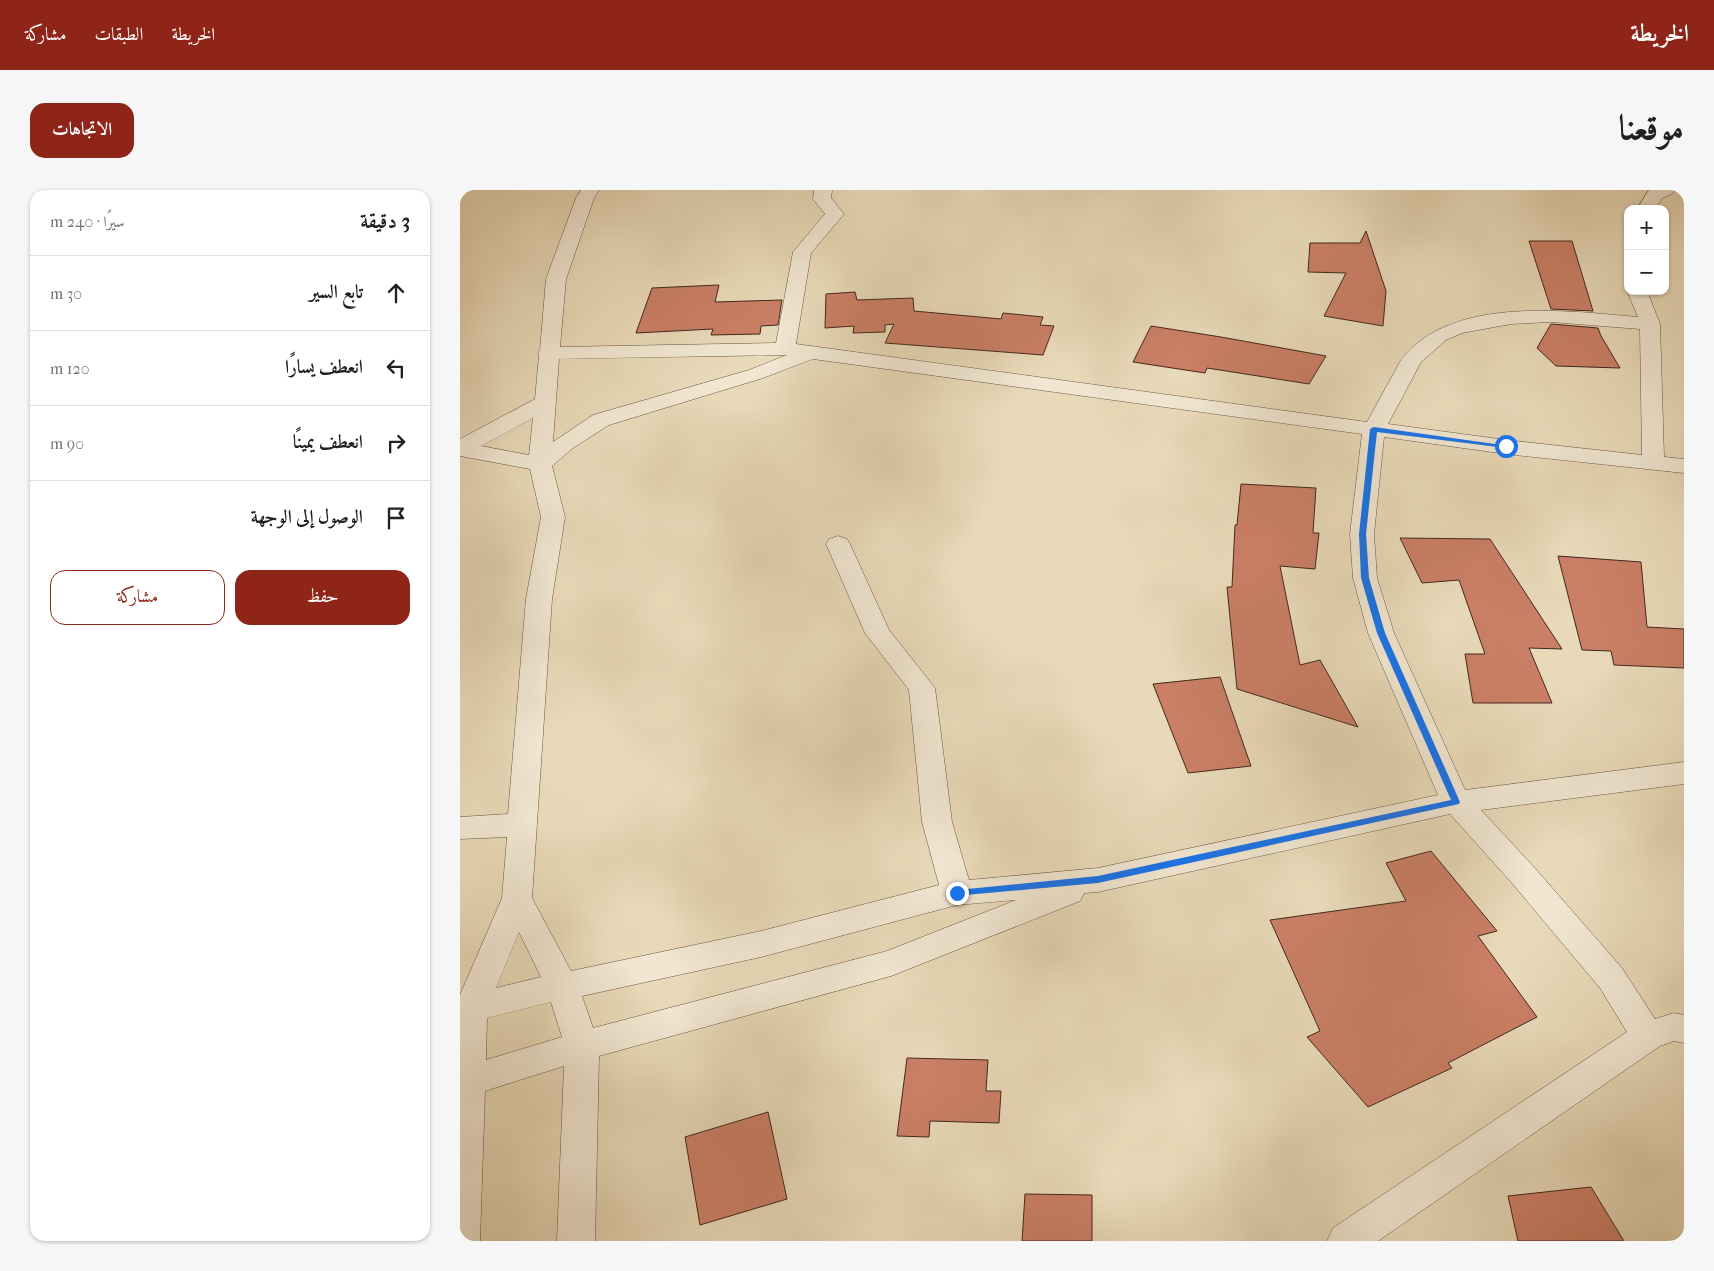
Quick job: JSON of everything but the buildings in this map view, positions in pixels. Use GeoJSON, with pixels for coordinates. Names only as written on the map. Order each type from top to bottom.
{"type":"FeatureCollection","features":[{"type":"Feature","properties":{"kind":"street"},"geometry":{"type":"LineString","coordinates":[[461,1241],[466,1012],[518,898],[539,599],[553,517],[540,464],[548,353],[556,278],[585,198],[590,190]]}},
{"type":"Feature","properties":{"kind":"street"},"geometry":{"type":"LineString","coordinates":[[785,349],[802,252],[835,214],[822,199],[823,190]]}},
{"type":"Feature","properties":{"kind":"street"},"geometry":{"type":"LineString","coordinates":[[1648,205],[1655,194],[1666,190]]}},
{"type":"Feature","properties":{"kind":"street"},"geometry":{"type":"LineString","coordinates":[[1676,190],[1684,191]]}},
{"type":"Feature","properties":{"kind":"street"},"geometry":{"type":"LineString","coordinates":[[1639,295],[1650,324],[1653,463]]}},
{"type":"Feature","properties":{"kind":"street"},"geometry":{"type":"LineString","coordinates":[[1648,1036],[1610,978],[1522,874],[1456,802],[1381,633],[1365,578],[1362,534],[1374,429],[1412,359],[1439,336],[1456,328],[1510,318],[1551,316],[1650,324]]}},
{"type":"Feature","properties":{"kind":"street"},"geometry":{"type":"LineString","coordinates":[[548,353],[785,349],[1374,429],[1684,466]]}},
{"type":"Feature","properties":{"kind":"street"},"geometry":{"type":"LineString","coordinates":[[540,464],[565,443],[601,420],[756,374],[813,353]]}},
{"type":"Feature","properties":{"kind":"street"},"geometry":{"type":"LineString","coordinates":[[460,449],[545,402]]}},
{"type":"Feature","properties":{"kind":"street"},"geometry":{"type":"LineString","coordinates":[[460,449],[540,464]]}},
{"type":"Feature","properties":{"kind":"street"},"geometry":{"type":"LineString","coordinates":[[838,544],[878,633],[922,688],[937,822],[957,893]]}},
{"type":"Feature","properties":{"kind":"street"},"geometry":{"type":"LineString","coordinates":[[466,1012],[562,986],[761,944],[957,893],[1098,880],[1456,802],[1684,773]]}},
{"type":"Feature","properties":{"kind":"street"},"geometry":{"type":"LineString","coordinates":[[460,828],[523,825]]}},
{"type":"Feature","properties":{"kind":"street"},"geometry":{"type":"LineString","coordinates":[[464,1082],[582,1046],[891,963],[1098,880]]}},
{"type":"Feature","properties":{"kind":"street"},"geometry":{"type":"LineString","coordinates":[[518,898],[562,986],[582,1046],[576,1241]]}},
{"type":"Feature","properties":{"kind":"street"},"geometry":{"type":"LineString","coordinates":[[1346,1241],[1648,1036],[1674,1027],[1684,1029]]}},
{"type":"Feature","properties":{"kind":"route"},"geometry":{"type":"LineString","coordinates":[[957,893],[1098,880],[1456,802],[1381,633],[1365,578],[1362,534],[1374,429],[1506,446]]}}]}
